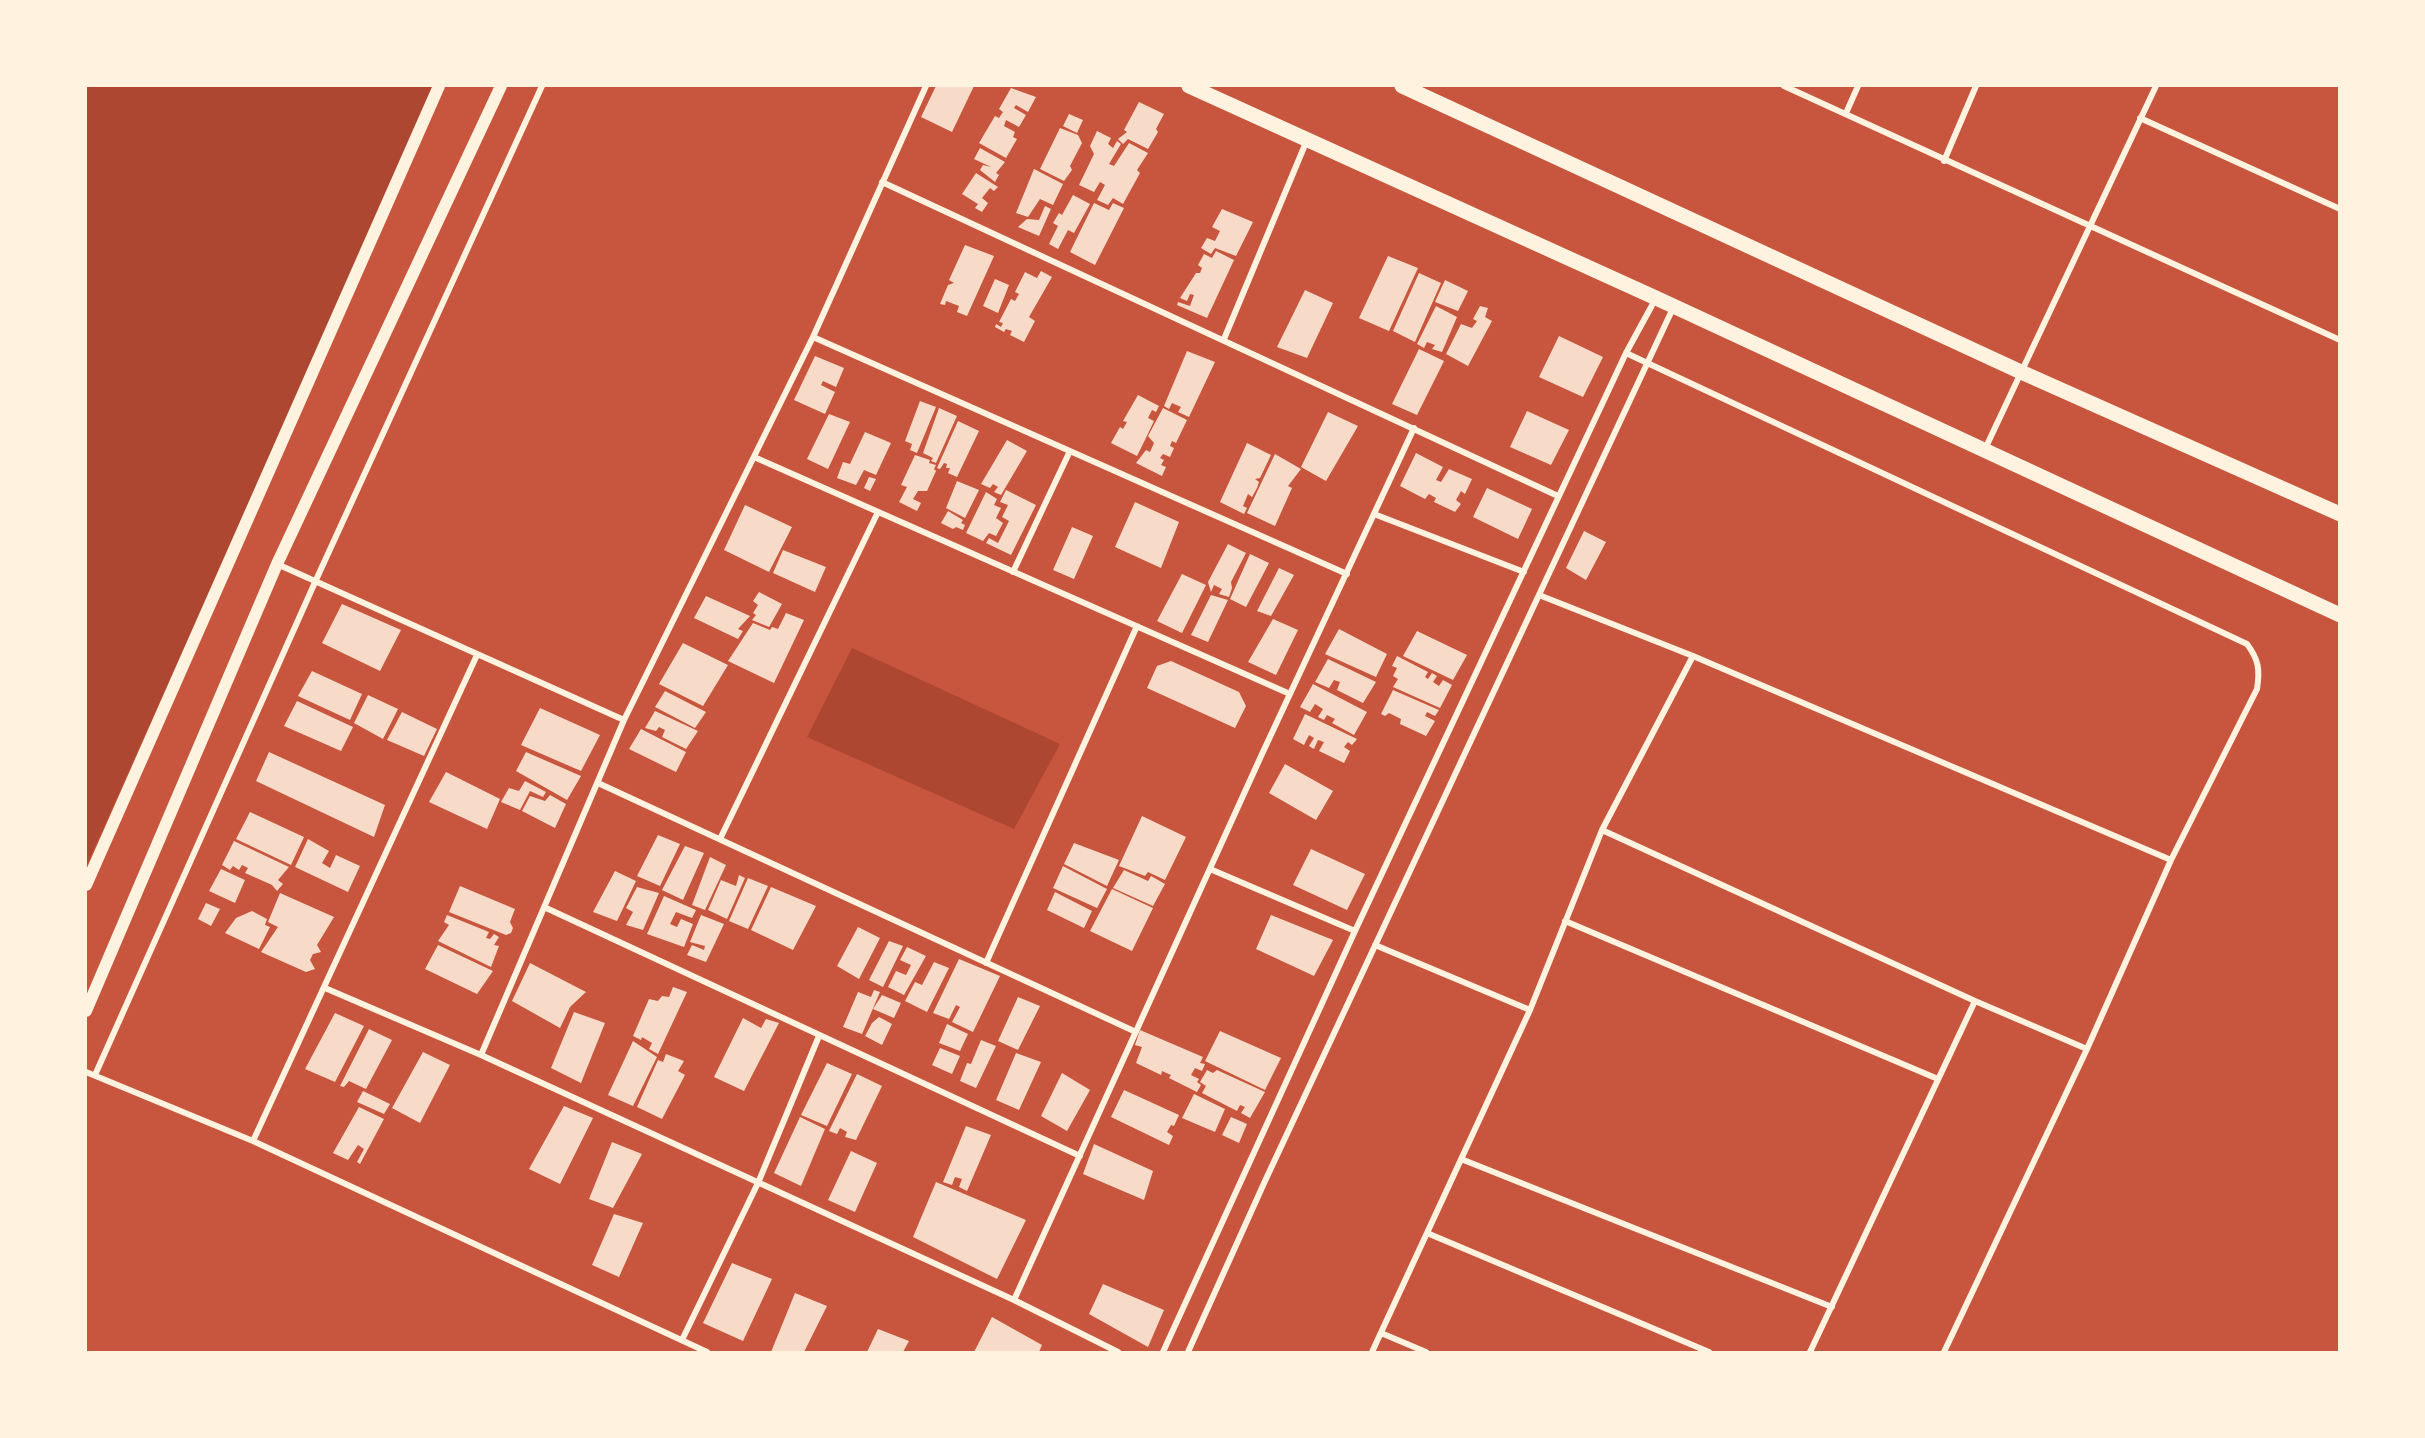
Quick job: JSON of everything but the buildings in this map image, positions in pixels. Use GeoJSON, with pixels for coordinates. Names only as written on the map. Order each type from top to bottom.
{"type":"FeatureCollection","features":[{"type":"Feature","properties":{"kind":"main road"},"geometry":{"type":"LineString","coordinates":[[86,885],[439,86]]}},
{"type":"Feature","properties":{"kind":"main road"},"geometry":{"type":"LineString","coordinates":[[86,1011],[277,564],[501,86]]}},
{"type":"Feature","properties":{"kind":"main road"},"geometry":{"type":"LineString","coordinates":[[1189,86],[1656,297],[2340,615]]}},
{"type":"Feature","properties":{"kind":"main road"},"geometry":{"type":"LineString","coordinates":[[1404,86],[2021,372],[2340,514]]}},
{"type":"Feature","properties":{"kind":"street"},"geometry":{"type":"LineString","coordinates":[[95,1075],[316,580],[542,86]]}},
{"type":"Feature","properties":{"kind":"street"},"geometry":{"type":"LineString","coordinates":[[481,1055],[624,720],[813,337],[926,86]]}},
{"type":"Feature","properties":{"kind":"street"},"geometry":{"type":"LineString","coordinates":[[1784,86],[2340,340]]}},
{"type":"Feature","properties":{"kind":"street"},"geometry":{"type":"LineString","coordinates":[[1845,113],[1858,86]]}},
{"type":"Feature","properties":{"kind":"street"},"geometry":{"type":"LineString","coordinates":[[1944,161],[1976,86]]}},
{"type":"Feature","properties":{"kind":"street"},"geometry":{"type":"LineString","coordinates":[[1985,450],[2156,86]]}},
{"type":"Feature","properties":{"kind":"street"},"geometry":{"type":"LineString","coordinates":[[2140,118],[2339,208]]}},
{"type":"Feature","properties":{"kind":"street"},"geometry":{"type":"LineString","coordinates":[[1224,339],[1308,140]]}},
{"type":"Feature","properties":{"kind":"street"},"geometry":{"type":"LineString","coordinates":[[882,182],[1558,496]]}},
{"type":"Feature","properties":{"kind":"street"},"geometry":{"type":"LineString","coordinates":[[1163,1353],[1355,931],[1558,496],[1626,353],[1656,297]]}},
{"type":"Feature","properties":{"kind":"street"},"geometry":{"type":"LineString","coordinates":[[1188,1353],[1375,945],[1674,306]]}},
{"type":"Feature","properties":{"kind":"street"},"geometry":{"type":"LineString","coordinates":[[813,337],[1069,453],[1347,574]]}},
{"type":"Feature","properties":{"kind":"street"},"geometry":{"type":"LineString","coordinates":[[1626,353],[2247,644],[2256,657],[2260,672],[2257,689],[2171,860],[2087,1049],[1944,1353]]}},
{"type":"Feature","properties":{"kind":"street"},"geometry":{"type":"LineString","coordinates":[[1014,1300],[1290,694],[1414,428]]}},
{"type":"Feature","properties":{"kind":"street"},"geometry":{"type":"LineString","coordinates":[[1013,572],[1069,453]]}},
{"type":"Feature","properties":{"kind":"street"},"geometry":{"type":"LineString","coordinates":[[754,457],[1290,694]]}},
{"type":"Feature","properties":{"kind":"street"},"geometry":{"type":"LineString","coordinates":[[720,839],[878,512]]}},
{"type":"Feature","properties":{"kind":"street"},"geometry":{"type":"LineString","coordinates":[[1374,514],[1524,572]]}},
{"type":"Feature","properties":{"kind":"street"},"geometry":{"type":"LineString","coordinates":[[277,564],[624,720]]}},
{"type":"Feature","properties":{"kind":"street"},"geometry":{"type":"LineString","coordinates":[[1539,595],[1693,657],[2171,860]]}},
{"type":"Feature","properties":{"kind":"street"},"geometry":{"type":"LineString","coordinates":[[986,963],[1137,626]]}},
{"type":"Feature","properties":{"kind":"street"},"geometry":{"type":"LineString","coordinates":[[253,1141],[477,655]]}},
{"type":"Feature","properties":{"kind":"street"},"geometry":{"type":"LineString","coordinates":[[1372,1353],[1530,1010],[1602,830],[1693,657]]}},
{"type":"Feature","properties":{"kind":"street"},"geometry":{"type":"LineString","coordinates":[[598,783],[1136,1032]]}},
{"type":"Feature","properties":{"kind":"street"},"geometry":{"type":"LineString","coordinates":[[1602,830],[1975,1001],[2087,1049]]}},
{"type":"Feature","properties":{"kind":"street"},"geometry":{"type":"LineString","coordinates":[[1210,869],[1355,931]]}},
{"type":"Feature","properties":{"kind":"street"},"geometry":{"type":"LineString","coordinates":[[544,907],[1080,1156]]}},
{"type":"Feature","properties":{"kind":"street"},"geometry":{"type":"LineString","coordinates":[[1565,921],[1938,1079]]}},
{"type":"Feature","properties":{"kind":"street"},"geometry":{"type":"LineString","coordinates":[[1375,945],[1530,1010]]}},
{"type":"Feature","properties":{"kind":"street"},"geometry":{"type":"LineString","coordinates":[[325,988],[481,1055],[1014,1300],[1118,1353]]}},
{"type":"Feature","properties":{"kind":"street"},"geometry":{"type":"LineString","coordinates":[[1810,1353],[1975,1001]]}},
{"type":"Feature","properties":{"kind":"street"},"geometry":{"type":"LineString","coordinates":[[682,1340],[758,1183],[819,1036]]}},
{"type":"Feature","properties":{"kind":"street"},"geometry":{"type":"LineString","coordinates":[[86,1072],[253,1141],[707,1353]]}},
{"type":"Feature","properties":{"kind":"street"},"geometry":{"type":"LineString","coordinates":[[1461,1159],[1832,1307]]}},
{"type":"Feature","properties":{"kind":"street"},"geometry":{"type":"LineString","coordinates":[[1427,1233],[1709,1353]]}},
{"type":"Feature","properties":{"kind":"street"},"geometry":{"type":"LineString","coordinates":[[1382,1333],[1426,1353]]}},
{"type":"Feature","properties":{"kind":"shaded area"},"geometry":{"type":"Polygon","coordinates":[[[86,86],[435,86],[86,867],[86,86]]]}},
{"type":"Feature","properties":{"kind":"shaded area"},"geometry":{"type":"Polygon","coordinates":[[[852,648],[1060,744],[1014,829],[807,737],[852,648]]]}}]}
